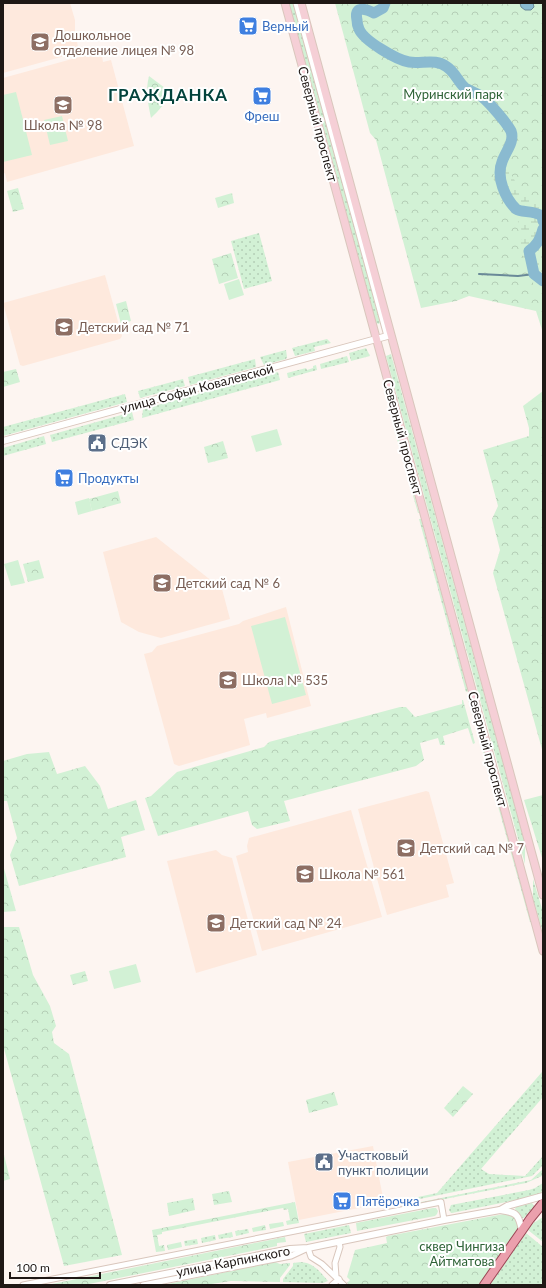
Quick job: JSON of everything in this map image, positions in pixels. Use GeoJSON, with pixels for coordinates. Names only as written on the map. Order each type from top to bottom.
{"type":"FeatureCollection","features":[{"type":"Feature","properties":{"kind":"main road","name":"Северный проспект"},"geometry":{"type":"LineString","coordinates":[[285,3],[543,951]]}},
{"type":"Feature","properties":{"kind":"main road","name":"Северный проспект"},"geometry":{"type":"LineString","coordinates":[[301,3],[388,320],[389,336],[543,895]]}},
{"type":"Feature","properties":{"kind":"main road"},"geometry":{"type":"LineString","coordinates":[[521,870],[535,867]]}},
{"type":"Feature","properties":{"kind":"main road"},"geometry":{"type":"LineString","coordinates":[[484,1285],[543,1203]]}},
{"type":"Feature","properties":{"kind":"street","name":"Северный проспект"},"geometry":{"type":"LineString","coordinates":[[296,3],[389,336]]}},
{"type":"Feature","properties":{"kind":"street","name":"улица Софьи Ковалевской"},"geometry":{"type":"LineString","coordinates":[[3,441],[389,336]]}},
{"type":"Feature","properties":{"kind":"street","name":"улица Карпинского"},"geometry":{"type":"LineString","coordinates":[[110,1285],[290,1249],[308,1248],[500,1210],[507,1206],[543,1196]]}},
{"type":"Feature","properties":{"kind":"street"},"geometry":{"type":"LineString","coordinates":[[23,1285],[441,1202],[444,1220]]}},
{"type":"Feature","properties":{"kind":"street"},"geometry":{"type":"LineString","coordinates":[[500,1210],[510,1211],[517,1215],[522,1231]]}},
{"type":"Feature","properties":{"kind":"street"},"geometry":{"type":"LineString","coordinates":[[332,1285],[337,1278],[335,1263],[340,1247],[339,1242]]}},
{"type":"Feature","properties":{"kind":"street","name":"улица Карпинского"},"geometry":{"type":"LineString","coordinates":[[143,1285],[291,1256],[308,1248]]}},
{"type":"Feature","properties":{"kind":"street"},"geometry":{"type":"LineString","coordinates":[[308,1248],[311,1257],[322,1264],[344,1285]]}},
{"type":"Feature","properties":{"kind":"shaded area","name":"Дошкольное отделение лицея № 98"},"geometry":{"type":"Polygon","coordinates":[[[70,3],[75,20],[75,31],[79,52],[3,73],[3,4],[70,3]]]}},
{"type":"Feature","properties":{"kind":"shaded area","name":"Школа № 98"},"geometry":{"type":"Polygon","coordinates":[[[101,51],[103,62],[111,60],[134,146],[7,182],[5,173],[3,174],[3,78],[101,51]]]}},
{"type":"Feature","properties":{"kind":"shaded area","name":"Детский сад № 71"},"geometry":{"type":"Polygon","coordinates":[[[105,275],[122,336],[120,339],[23,366],[20,365],[3,303],[105,275]]]}},
{"type":"Feature","properties":{"kind":"shaded area","name":"Детский сад № 6"},"geometry":{"type":"Polygon","coordinates":[[[156,537],[222,589],[230,619],[161,638],[139,632],[121,622],[103,552],[156,537]]]}},
{"type":"Feature","properties":{"kind":"shaded area","name":"Школа № 535"},"geometry":{"type":"Polygon","coordinates":[[[286,607],[311,706],[267,718],[266,713],[244,719],[250,745],[179,766],[174,764],[144,654],[152,652],[157,646],[239,624],[243,621],[286,607]]]}},
{"type":"Feature","properties":{"kind":"shaded area","name":"Детский сад № 7"},"geometry":{"type":"Polygon","coordinates":[[[426,791],[429,792],[454,883],[446,885],[449,897],[387,915],[358,809],[426,791]]]}},
{"type":"Feature","properties":{"kind":"shaded area","name":"Школа № 561"},"geometry":{"type":"Polygon","coordinates":[[[351,810],[382,917],[262,951],[236,856],[248,852],[247,846],[249,838],[351,810]]]}},
{"type":"Feature","properties":{"kind":"shaded area","name":"Детский сад № 24"},"geometry":{"type":"Polygon","coordinates":[[[216,850],[222,855],[232,858],[257,955],[196,973],[167,861],[216,850]]]}},
{"type":"Feature","properties":{"kind":"shaded area"},"geometry":{"type":"Polygon","coordinates":[[[373,1146],[384,1203],[299,1220],[288,1162],[373,1146]]]}},
{"type":"Feature","properties":{"kind":"green space"},"geometry":{"type":"Polygon","coordinates":[[[289,3],[295,3],[326,117],[321,118],[289,3]]]}},
{"type":"Feature","properties":{"kind":"green space","name":"Муринский парк"},"geometry":{"type":"Polygon","coordinates":[[[335,3],[543,3],[543,333],[536,311],[469,296],[456,301],[421,308],[376,140],[370,133],[335,3]]]}},
{"type":"Feature","properties":{"kind":"green space"},"geometry":{"type":"Polygon","coordinates":[[[149,76],[169,91],[165,103],[151,118],[147,92],[149,76]]]}},
{"type":"Feature","properties":{"kind":"green space"},"geometry":{"type":"Polygon","coordinates":[[[16,92],[32,155],[3,162],[3,95],[16,92]]]}},
{"type":"Feature","properties":{"kind":"green space"},"geometry":{"type":"Polygon","coordinates":[[[62,116],[68,141],[50,145],[44,120],[62,116]]]}},
{"type":"Feature","properties":{"kind":"green space"},"geometry":{"type":"Polygon","coordinates":[[[327,120],[370,277],[373,297],[380,322],[379,324],[376,323],[322,122],[327,120]]]}},
{"type":"Feature","properties":{"kind":"green space"},"geometry":{"type":"Polygon","coordinates":[[[511,132],[511,174],[523,195],[543,203],[543,295],[531,280],[527,265],[518,246],[522,238],[521,227],[514,214],[499,198],[493,177],[499,151],[511,132]]]}},
{"type":"Feature","properties":{"kind":"green space"},"geometry":{"type":"Polygon","coordinates":[[[18,188],[24,209],[13,212],[7,191],[18,188]]]}},
{"type":"Feature","properties":{"kind":"green space"},"geometry":{"type":"Polygon","coordinates":[[[232,193],[234,203],[218,208],[215,198],[232,193]]]}},
{"type":"Feature","properties":{"kind":"green space"},"geometry":{"type":"Polygon","coordinates":[[[259,233],[272,281],[244,289],[231,241],[259,233]]]}},
{"type":"Feature","properties":{"kind":"green space"},"geometry":{"type":"Polygon","coordinates":[[[231,253],[238,278],[219,284],[212,259],[231,253]]]}},
{"type":"Feature","properties":{"kind":"green space"},"geometry":{"type":"Polygon","coordinates":[[[239,279],[244,295],[229,300],[224,284],[239,279]]]}},
{"type":"Feature","properties":{"kind":"green space"},"geometry":{"type":"Polygon","coordinates":[[[126,301],[131,321],[121,324],[116,304],[126,301]]]}},
{"type":"Feature","properties":{"kind":"green space"},"geometry":{"type":"Polygon","coordinates":[[[327,339],[331,343],[314,347],[315,351],[295,356],[292,348],[327,339]]]}},
{"type":"Feature","properties":{"kind":"green space"},"geometry":{"type":"Polygon","coordinates":[[[366,348],[370,356],[351,361],[349,353],[366,348]]]}},
{"type":"Feature","properties":{"kind":"green space"},"geometry":{"type":"Polygon","coordinates":[[[286,350],[286,359],[264,365],[260,357],[286,350]]]}},
{"type":"Feature","properties":{"kind":"green space"},"geometry":{"type":"Polygon","coordinates":[[[391,354],[525,844],[525,864],[386,356],[391,354]]]}},
{"type":"Feature","properties":{"kind":"green space"},"geometry":{"type":"Polygon","coordinates":[[[347,356],[349,362],[321,369],[320,364],[347,356]]]}},
{"type":"Feature","properties":{"kind":"green space"},"geometry":{"type":"Polygon","coordinates":[[[255,359],[256,367],[190,385],[188,377],[255,359]]]}},
{"type":"Feature","properties":{"kind":"green space"},"geometry":{"type":"Polygon","coordinates":[[[316,365],[317,370],[288,378],[287,373],[306,368],[307,370],[316,365]]]}},
{"type":"Feature","properties":{"kind":"green space"},"geometry":{"type":"Polygon","coordinates":[[[16,369],[20,382],[3,387],[3,372],[16,369]]]}},
{"type":"Feature","properties":{"kind":"green space"},"geometry":{"type":"Polygon","coordinates":[[[278,372],[280,380],[142,418],[143,409],[278,372]]]}},
{"type":"Feature","properties":{"kind":"green space"},"geometry":{"type":"Polygon","coordinates":[[[183,379],[185,386],[140,398],[138,391],[183,379]]]}},
{"type":"Feature","properties":{"kind":"green space"},"geometry":{"type":"Polygon","coordinates":[[[543,391],[543,753],[493,573],[500,550],[492,519],[498,506],[483,450],[529,436],[529,428],[523,406],[543,391]]]}},
{"type":"Feature","properties":{"kind":"green space"},"geometry":{"type":"Polygon","coordinates":[[[125,394],[127,402],[3,436],[3,427],[125,394]]]}},
{"type":"Feature","properties":{"kind":"green space"},"geometry":{"type":"Polygon","coordinates":[[[132,412],[134,420],[52,442],[50,435],[132,412]]]}},
{"type":"Feature","properties":{"kind":"green space"},"geometry":{"type":"Polygon","coordinates":[[[395,424],[419,513],[393,425],[395,424]]]}},
{"type":"Feature","properties":{"kind":"green space"},"geometry":{"type":"Polygon","coordinates":[[[277,429],[282,445],[256,452],[251,436],[277,429]]]}},
{"type":"Feature","properties":{"kind":"green space"},"geometry":{"type":"Polygon","coordinates":[[[44,436],[46,444],[3,456],[3,448],[44,436]]]}},
{"type":"Feature","properties":{"kind":"green space"},"geometry":{"type":"Polygon","coordinates":[[[223,441],[228,458],[208,463],[204,447],[223,441]]]}},
{"type":"Feature","properties":{"kind":"green space"},"geometry":{"type":"Polygon","coordinates":[[[118,491],[121,503],[92,511],[89,499],[118,491]]]}},
{"type":"Feature","properties":{"kind":"green space"},"geometry":{"type":"Polygon","coordinates":[[[89,498],[92,511],[78,515],[75,502],[89,498]]]}},
{"type":"Feature","properties":{"kind":"green space"},"geometry":{"type":"Polygon","coordinates":[[[419,519],[421,519],[468,691],[466,692],[419,519]]]}},
{"type":"Feature","properties":{"kind":"green space"},"geometry":{"type":"Polygon","coordinates":[[[18,560],[25,583],[11,586],[4,564],[18,560]]]}},
{"type":"Feature","properties":{"kind":"green space"},"geometry":{"type":"Polygon","coordinates":[[[39,560],[44,578],[28,582],[23,564],[39,560]]]}},
{"type":"Feature","properties":{"kind":"green space"},"geometry":{"type":"Polygon","coordinates":[[[285,617],[306,695],[272,704],[251,626],[285,617]]]}},
{"type":"Feature","properties":{"kind":"green space"},"geometry":{"type":"Polygon","coordinates":[[[470,698],[482,743],[481,744],[468,699],[470,698]]]}},
{"type":"Feature","properties":{"kind":"green space"},"geometry":{"type":"Polygon","coordinates":[[[462,700],[475,743],[473,744],[468,728],[443,736],[445,745],[440,745],[438,738],[420,743],[424,760],[416,766],[284,801],[290,821],[257,829],[252,825],[248,811],[158,836],[145,798],[151,796],[177,772],[264,747],[269,742],[400,707],[406,707],[415,717],[462,704],[462,700]]]}},
{"type":"Feature","properties":{"kind":"green space"},"geometry":{"type":"Polygon","coordinates":[[[483,747],[531,922],[482,748],[483,747]]]}},
{"type":"Feature","properties":{"kind":"green space"},"geometry":{"type":"Polygon","coordinates":[[[49,752],[57,774],[85,766],[100,786],[108,809],[136,800],[145,830],[121,837],[126,857],[19,886],[10,855],[17,838],[7,801],[3,801],[3,761],[27,754],[49,752]]]}},
{"type":"Feature","properties":{"kind":"green space"},"geometry":{"type":"Polygon","coordinates":[[[543,795],[543,861],[524,800],[543,795]]]}},
{"type":"Feature","properties":{"kind":"green space"},"geometry":{"type":"Polygon","coordinates":[[[3,865],[16,911],[3,912],[3,865]]]}},
{"type":"Feature","properties":{"kind":"green space"},"geometry":{"type":"Polygon","coordinates":[[[533,879],[543,912],[542,930],[533,898],[533,879]]]}},
{"type":"Feature","properties":{"kind":"green space"},"geometry":{"type":"Polygon","coordinates":[[[3,927],[19,927],[33,975],[50,1006],[56,1026],[52,1032],[54,1043],[69,1054],[122,1255],[64,1266],[3,1045],[3,927]]]}},
{"type":"Feature","properties":{"kind":"green space"},"geometry":{"type":"Polygon","coordinates":[[[136,964],[141,982],[114,989],[109,971],[136,964]]]}},
{"type":"Feature","properties":{"kind":"green space"},"geometry":{"type":"Polygon","coordinates":[[[85,971],[88,981],[73,985],[70,975],[85,971]]]}},
{"type":"Feature","properties":{"kind":"green space"},"geometry":{"type":"Polygon","coordinates":[[[542,1072],[543,1097],[481,1169],[489,1174],[525,1176],[543,1156],[543,1165],[532,1176],[400,1203],[399,1201],[437,1193],[542,1072]]]}},
{"type":"Feature","properties":{"kind":"green space"},"geometry":{"type":"Polygon","coordinates":[[[463,1086],[473,1094],[453,1117],[444,1108],[463,1086]]]}},
{"type":"Feature","properties":{"kind":"green space"},"geometry":{"type":"Polygon","coordinates":[[[334,1092],[338,1105],[309,1113],[306,1100],[334,1092]]]}},
{"type":"Feature","properties":{"kind":"green space"},"geometry":{"type":"Polygon","coordinates":[[[3,1151],[10,1179],[3,1181],[3,1151]]]}},
{"type":"Feature","properties":{"kind":"green space"},"geometry":{"type":"Polygon","coordinates":[[[543,1169],[542,1176],[526,1183],[404,1207],[401,1206],[531,1180],[543,1169]]]}},
{"type":"Feature","properties":{"kind":"green space"},"geometry":{"type":"Polygon","coordinates":[[[543,1183],[543,1192],[531,1197],[452,1213],[449,1210],[451,1205],[529,1190],[543,1183]]]}},
{"type":"Feature","properties":{"kind":"green space"},"geometry":{"type":"Polygon","coordinates":[[[229,1191],[232,1202],[214,1205],[212,1194],[229,1191]]]}},
{"type":"Feature","properties":{"kind":"green space"},"geometry":{"type":"Polygon","coordinates":[[[193,1198],[195,1210],[169,1216],[167,1203],[193,1198]]]}},
{"type":"Feature","properties":{"kind":"green space"},"geometry":{"type":"Polygon","coordinates":[[[295,1202],[299,1223],[287,1225],[286,1221],[290,1220],[288,1209],[284,1210],[283,1208],[162,1232],[162,1234],[157,1235],[159,1246],[164,1245],[165,1251],[156,1252],[152,1230],[295,1202]]]}},
{"type":"Feature","properties":{"kind":"green space"},"geometry":{"type":"Polygon","coordinates":[[[532,1203],[534,1206],[524,1218],[522,1218],[515,1209],[516,1207],[532,1203]]]}},
{"type":"Feature","properties":{"kind":"green space"},"geometry":{"type":"Polygon","coordinates":[[[436,1208],[438,1211],[435,1216],[357,1231],[356,1223],[436,1208]]]}},
{"type":"Feature","properties":{"kind":"green space","name":"сквер Чингиза Айтматова"},"geometry":{"type":"Polygon","coordinates":[[[509,1213],[513,1214],[519,1225],[518,1228],[479,1285],[350,1285],[347,1283],[350,1280],[347,1277],[355,1250],[387,1243],[386,1237],[388,1236],[509,1213]]]}},
{"type":"Feature","properties":{"kind":"green space"},"geometry":{"type":"Polygon","coordinates":[[[543,1217],[543,1242],[528,1230],[532,1224],[543,1217]]]}},
{"type":"Feature","properties":{"kind":"green space"},"geometry":{"type":"Polygon","coordinates":[[[283,1222],[284,1226],[270,1229],[269,1224],[283,1222]]]}},
{"type":"Feature","properties":{"kind":"green space"},"geometry":{"type":"Polygon","coordinates":[[[265,1225],[266,1230],[253,1232],[252,1228],[265,1225]]]}},
{"type":"Feature","properties":{"kind":"green space"},"geometry":{"type":"Polygon","coordinates":[[[349,1225],[351,1233],[306,1242],[304,1234],[349,1225]]]}},
{"type":"Feature","properties":{"kind":"green space"},"geometry":{"type":"Polygon","coordinates":[[[248,1229],[249,1233],[236,1236],[235,1231],[248,1229]]]}},
{"type":"Feature","properties":{"kind":"green space"},"geometry":{"type":"Polygon","coordinates":[[[232,1232],[233,1237],[219,1239],[218,1235],[232,1232]]]}},
{"type":"Feature","properties":{"kind":"green space"},"geometry":{"type":"Polygon","coordinates":[[[526,1233],[543,1247],[543,1282],[540,1285],[490,1285],[526,1233]]]}},
{"type":"Feature","properties":{"kind":"green space"},"geometry":{"type":"Polygon","coordinates":[[[215,1235],[216,1240],[202,1243],[201,1238],[215,1235]]]}},
{"type":"Feature","properties":{"kind":"green space"},"geometry":{"type":"Polygon","coordinates":[[[285,1237],[286,1242],[277,1243],[277,1246],[84,1285],[47,1285],[285,1237]]]}},
{"type":"Feature","properties":{"kind":"green space"},"geometry":{"type":"Polygon","coordinates":[[[197,1239],[198,1244],[185,1246],[184,1241],[197,1239]]]}},
{"type":"Feature","properties":{"kind":"green space"},"geometry":{"type":"Polygon","coordinates":[[[181,1242],[182,1247],[168,1250],[167,1245],[181,1242]]]}},
{"type":"Feature","properties":{"kind":"green space"},"geometry":{"type":"Polygon","coordinates":[[[275,1262],[280,1264],[290,1263],[280,1278],[280,1282],[231,1281],[205,1285],[163,1285],[275,1262]]]}},
{"type":"Feature","properties":{"kind":"green space"},"geometry":{"type":"Polygon","coordinates":[[[301,1262],[313,1266],[328,1281],[323,1283],[283,1282],[283,1279],[293,1266],[293,1263],[301,1262]]]}},
{"type":"Feature","properties":{"kind":"water"},"geometry":{"type":"Polygon","coordinates":[[[520,3],[533,3],[534,7],[531,10],[525,10],[521,7],[520,3]]]}},
{"type":"Feature","properties":{"kind":"waterway"},"geometry":{"type":"LineString","coordinates":[[385,3],[383,8],[374,13],[363,9],[358,10],[356,15],[357,22],[362,34],[389,54],[409,62],[434,62],[443,64],[450,69],[465,88],[481,96],[488,102],[506,123],[512,135],[511,143],[503,158],[500,168],[501,181],[505,193],[516,209],[539,214],[542,216],[543,221]]}},
{"type":"Feature","properties":{"kind":"waterway"},"geometry":{"type":"LineString","coordinates":[[543,229],[538,242],[529,251],[534,274],[543,281]]}},
{"type":"Feature","properties":{"kind":"waterway"},"geometry":{"type":"LineString","coordinates":[[479,274],[518,276],[534,274]]}},
{"type":"Feature","properties":{"kind":"place","name":"Верный"},"geometry":{"type":"Point","coordinates":[248,26]}},
{"type":"Feature","properties":{"kind":"place","name":"Дошкольное отделение лицея № 98"},"geometry":{"type":"Point","coordinates":[40,42]}},
{"type":"Feature","properties":{"kind":"place","name":"Фреш"},"geometry":{"type":"Point","coordinates":[262,96]}},
{"type":"Feature","properties":{"kind":"place","name":"Школа № 98"},"geometry":{"type":"Point","coordinates":[63,105]}},
{"type":"Feature","properties":{"kind":"place","name":"Детский сад № 71"},"geometry":{"type":"Point","coordinates":[64,327]}},
{"type":"Feature","properties":{"kind":"place","name":"СДЭК"},"geometry":{"type":"Point","coordinates":[97,443]}},
{"type":"Feature","properties":{"kind":"place","name":"Продукты"},"geometry":{"type":"Point","coordinates":[64,478]}},
{"type":"Feature","properties":{"kind":"place","name":"Детский сад № 6"},"geometry":{"type":"Point","coordinates":[162,583]}},
{"type":"Feature","properties":{"kind":"place","name":"Школа № 535"},"geometry":{"type":"Point","coordinates":[228,680]}},
{"type":"Feature","properties":{"kind":"place","name":"Детский сад № 7"},"geometry":{"type":"Point","coordinates":[406,848]}},
{"type":"Feature","properties":{"kind":"place","name":"Школа № 561"},"geometry":{"type":"Point","coordinates":[305,874]}},
{"type":"Feature","properties":{"kind":"place","name":"Детский сад № 24"},"geometry":{"type":"Point","coordinates":[216,923]}},
{"type":"Feature","properties":{"kind":"place","name":"Участковый пункт полиции"},"geometry":{"type":"Point","coordinates":[324,1162]}},
{"type":"Feature","properties":{"kind":"place","name":"Пятёрочка"},"geometry":{"type":"Point","coordinates":[342,1201]}},
{"type":"Feature","properties":{"kind":"district","name":"ГРАЖДАНКА"},"geometry":{"type":"Point","coordinates":[168,94]}}]}
